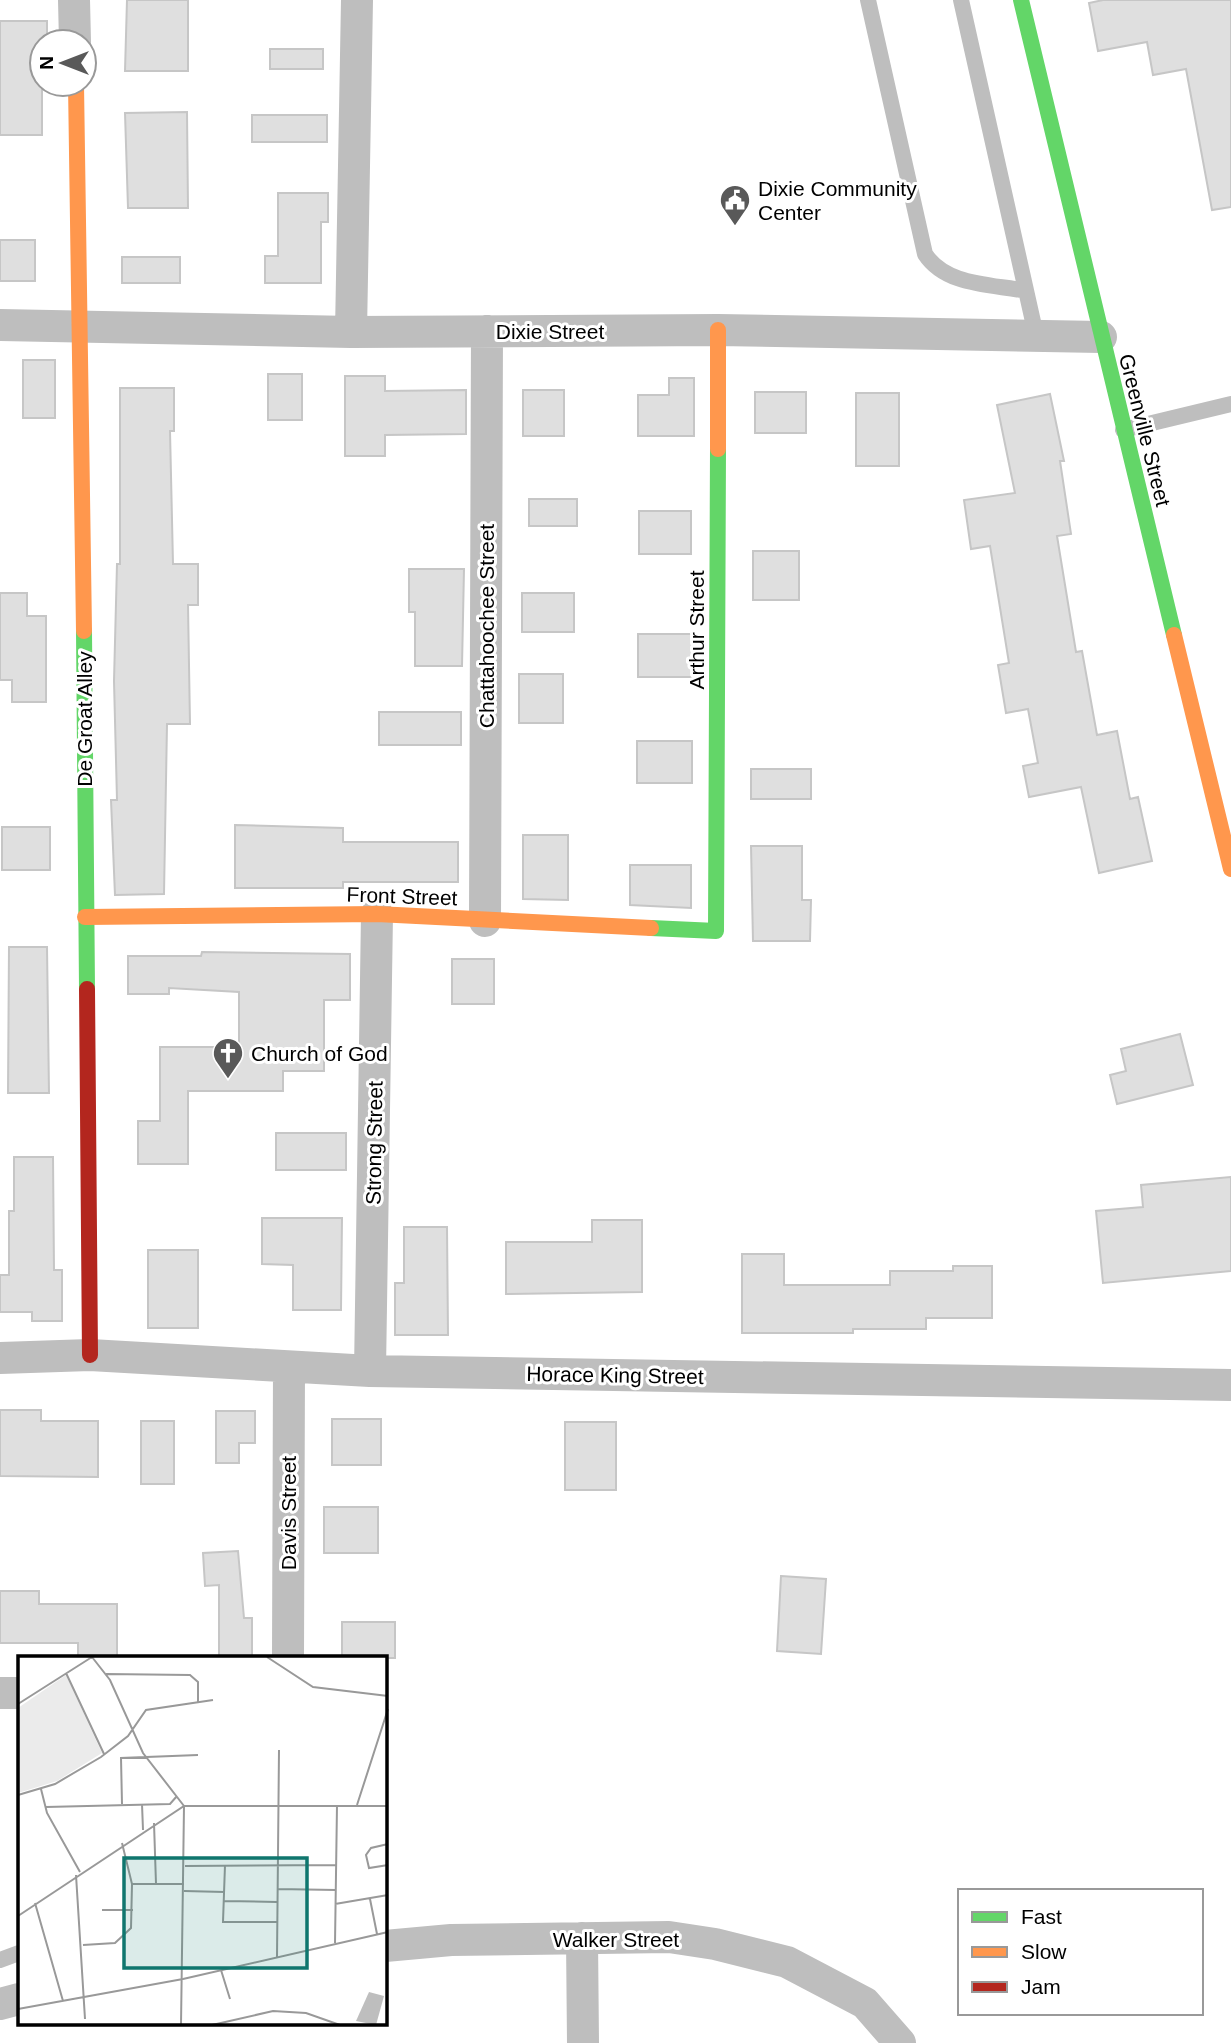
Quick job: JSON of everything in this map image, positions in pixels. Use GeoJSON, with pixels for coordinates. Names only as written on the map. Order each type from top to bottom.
{"type":"FeatureCollection","features":[{"type":"Feature","properties":{"kind":"street"},"geometry":{"type":"LineString","coordinates":[[74,0],[75,28]]}},
{"type":"Feature","properties":{"kind":"street"},"geometry":{"type":"LineString","coordinates":[[351,332],[357,0]]}},
{"type":"Feature","properties":{"kind":"street","name":"Greenville Street"},"geometry":{"type":"LineString","coordinates":[[1021,0],[1230,859]]}},
{"type":"Feature","properties":{"kind":"street","name":"De Groat Alley"},"geometry":{"type":"LineString","coordinates":[[76,98],[82,327],[90,1355]]}},
{"type":"Feature","properties":{"kind":"street","name":"Dixie Street"},"geometry":{"type":"LineString","coordinates":[[0,326],[351,332],[718,330],[1101,337]]}},
{"type":"Feature","properties":{"kind":"street","name":"Arthur Street"},"geometry":{"type":"LineString","coordinates":[[716,931],[718,330]]}},
{"type":"Feature","properties":{"kind":"street","name":"Chattahoochee Street"},"geometry":{"type":"LineString","coordinates":[[485,921],[487,331]]}},
{"type":"Feature","properties":{"kind":"street","name":"Front Street"},"geometry":{"type":"LineString","coordinates":[[85,917],[377,915],[716,931]]}},
{"type":"Feature","properties":{"kind":"street","name":"Strong Street"},"geometry":{"type":"LineString","coordinates":[[370,1371],[377,915]]}},
{"type":"Feature","properties":{"kind":"street","name":"Horace King Street"},"geometry":{"type":"LineString","coordinates":[[0,1358],[90,1355],[370,1371],[1231,1385]]}},
{"type":"Feature","properties":{"kind":"street","name":"Davis Street"},"geometry":{"type":"LineString","coordinates":[[288,1656],[289,1367]]}},
{"type":"Feature","properties":{"kind":"street"},"geometry":{"type":"LineString","coordinates":[[0,1693],[18,1693]]}},
{"type":"Feature","properties":{"kind":"street","name":"Walker Street"},"geometry":{"type":"LineString","coordinates":[[387,1946],[451,1940],[669,1937],[787,1962],[865,2003],[900,2043]]}},
{"type":"Feature","properties":{"kind":"street"},"geometry":{"type":"LineString","coordinates":[[582,1938],[583,2043]]}},
{"type":"Feature","properties":{"kind":"street"},"geometry":{"type":"LineString","coordinates":[[0,2004],[18,1999]]}},
{"type":"Feature","properties":{"kind":"lane"},"geometry":{"type":"LineString","coordinates":[[868,0],[925,254],[933,268],[948,277],[1026,290]]}},
{"type":"Feature","properties":{"kind":"lane"},"geometry":{"type":"LineString","coordinates":[[961,0],[1036,335]]}},
{"type":"Feature","properties":{"kind":"lane"},"geometry":{"type":"LineString","coordinates":[[1124,430],[1231,404]]}},
{"type":"Feature","properties":{"kind":"lane"},"geometry":{"type":"LineString","coordinates":[[0,1960],[18,1954]]}},
{"type":"Feature","properties":{"kind":"building"},"geometry":{"type":"Polygon","coordinates":[[[127,0],[188,0],[188,71],[125,71],[127,0]]]}},
{"type":"Feature","properties":{"kind":"building"},"geometry":{"type":"Polygon","coordinates":[[[1103,0],[1231,0],[1231,207],[1212,210],[1186,69],[1153,75],[1147,42],[1098,51],[1089,3],[1103,0]]]}},
{"type":"Feature","properties":{"kind":"building"},"geometry":{"type":"Polygon","coordinates":[[[0,21],[47,21],[47,28],[28,28],[28,98],[42,98],[42,135],[0,135],[0,21]]]}},
{"type":"Feature","properties":{"kind":"building"},"geometry":{"type":"Polygon","coordinates":[[[270,49],[323,49],[323,69],[270,69],[270,49]]]}},
{"type":"Feature","properties":{"kind":"building"},"geometry":{"type":"Polygon","coordinates":[[[187,112],[188,208],[128,208],[125,113],[187,112]]]}},
{"type":"Feature","properties":{"kind":"building"},"geometry":{"type":"Polygon","coordinates":[[[252,115],[327,115],[327,142],[252,142],[252,115]]]}},
{"type":"Feature","properties":{"kind":"building"},"geometry":{"type":"Polygon","coordinates":[[[278,193],[328,193],[328,222],[321,222],[321,283],[265,283],[265,256],[278,256],[278,193]]]}},
{"type":"Feature","properties":{"kind":"building"},"geometry":{"type":"Polygon","coordinates":[[[0,240],[35,240],[35,281],[0,281],[0,240]]]}},
{"type":"Feature","properties":{"kind":"building"},"geometry":{"type":"Polygon","coordinates":[[[122,257],[180,257],[180,283],[122,283],[122,257]]]}},
{"type":"Feature","properties":{"kind":"building"},"geometry":{"type":"Polygon","coordinates":[[[23,360],[55,360],[55,418],[23,418],[23,360]]]}},
{"type":"Feature","properties":{"kind":"building"},"geometry":{"type":"Polygon","coordinates":[[[268,374],[302,374],[302,420],[268,420],[268,374]]]}},
{"type":"Feature","properties":{"kind":"building"},"geometry":{"type":"Polygon","coordinates":[[[345,376],[385,376],[385,391],[466,390],[466,434],[385,435],[385,456],[345,456],[345,376]]]}},
{"type":"Feature","properties":{"kind":"building"},"geometry":{"type":"Polygon","coordinates":[[[669,378],[694,378],[694,436],[638,436],[638,395],[669,395],[669,378]]]}},
{"type":"Feature","properties":{"kind":"building"},"geometry":{"type":"Polygon","coordinates":[[[120,388],[174,388],[174,431],[170,431],[173,564],[198,564],[198,605],[188,605],[190,724],[167,724],[164,894],[115,895],[111,800],[117,800],[114,681],[117,564],[120,564],[120,388]]]}},
{"type":"Feature","properties":{"kind":"building"},"geometry":{"type":"Polygon","coordinates":[[[523,390],[564,390],[564,436],[523,436],[523,390]]]}},
{"type":"Feature","properties":{"kind":"building"},"geometry":{"type":"Polygon","coordinates":[[[755,392],[806,392],[806,433],[755,433],[755,392]]]}},
{"type":"Feature","properties":{"kind":"building"},"geometry":{"type":"Polygon","coordinates":[[[856,393],[899,393],[899,466],[856,466],[856,393]]]}},
{"type":"Feature","properties":{"kind":"building"},"geometry":{"type":"Polygon","coordinates":[[[1050,394],[1064,461],[1060,461],[1071,534],[1057,536],[1076,652],[1082,651],[1097,735],[1117,731],[1130,799],[1138,797],[1152,861],[1099,873],[1081,787],[1029,797],[1023,766],[1038,763],[1028,709],[1006,713],[998,665],[1009,663],[990,546],[971,549],[964,500],[1015,493],[997,405],[1050,394]]]}},
{"type":"Feature","properties":{"kind":"building"},"geometry":{"type":"Polygon","coordinates":[[[529,499],[577,499],[577,526],[529,526],[529,499]]]}},
{"type":"Feature","properties":{"kind":"building"},"geometry":{"type":"Polygon","coordinates":[[[639,511],[691,511],[691,554],[639,554],[639,511]]]}},
{"type":"Feature","properties":{"kind":"building"},"geometry":{"type":"Polygon","coordinates":[[[753,551],[799,551],[799,600],[753,600],[753,551]]]}},
{"type":"Feature","properties":{"kind":"building"},"geometry":{"type":"Polygon","coordinates":[[[409,569],[464,569],[462,666],[415,666],[415,612],[409,612],[409,569]]]}},
{"type":"Feature","properties":{"kind":"building"},"geometry":{"type":"Polygon","coordinates":[[[0,593],[27,593],[27,616],[46,616],[46,702],[12,702],[12,680],[0,680],[0,593]]]}},
{"type":"Feature","properties":{"kind":"building"},"geometry":{"type":"Polygon","coordinates":[[[522,593],[574,593],[574,632],[522,632],[522,593]]]}},
{"type":"Feature","properties":{"kind":"building"},"geometry":{"type":"Polygon","coordinates":[[[638,634],[693,634],[693,677],[638,677],[638,634]]]}},
{"type":"Feature","properties":{"kind":"building"},"geometry":{"type":"Polygon","coordinates":[[[519,674],[563,674],[563,723],[519,723],[519,674]]]}},
{"type":"Feature","properties":{"kind":"building"},"geometry":{"type":"Polygon","coordinates":[[[379,712],[461,712],[461,745],[379,745],[379,712]]]}},
{"type":"Feature","properties":{"kind":"building"},"geometry":{"type":"Polygon","coordinates":[[[637,741],[692,741],[692,783],[637,783],[637,741]]]}},
{"type":"Feature","properties":{"kind":"building"},"geometry":{"type":"Polygon","coordinates":[[[751,769],[811,769],[811,799],[751,799],[751,769]]]}},
{"type":"Feature","properties":{"kind":"building"},"geometry":{"type":"Polygon","coordinates":[[[235,825],[343,828],[343,842],[458,842],[458,882],[343,882],[343,888],[235,888],[235,825]]]}},
{"type":"Feature","properties":{"kind":"building"},"geometry":{"type":"Polygon","coordinates":[[[2,827],[50,827],[50,870],[2,870],[2,827]]]}},
{"type":"Feature","properties":{"kind":"building"},"geometry":{"type":"Polygon","coordinates":[[[523,835],[568,835],[568,900],[523,899],[523,835]]]}},
{"type":"Feature","properties":{"kind":"building"},"geometry":{"type":"Polygon","coordinates":[[[751,846],[802,846],[802,900],[811,900],[810,941],[753,941],[751,846]]]}},
{"type":"Feature","properties":{"kind":"building"},"geometry":{"type":"Polygon","coordinates":[[[630,865],[691,865],[691,908],[630,905],[630,865]]]}},
{"type":"Feature","properties":{"kind":"building"},"geometry":{"type":"Polygon","coordinates":[[[9,947],[47,947],[49,1093],[8,1093],[9,947]]]}},
{"type":"Feature","properties":{"kind":"building"},"geometry":{"type":"Polygon","coordinates":[[[202,952],[350,954],[350,1000],[324,1000],[324,1071],[283,1071],[283,1091],[188,1091],[188,1164],[138,1164],[138,1121],[160,1121],[160,1047],[239,1047],[239,992],[169,988],[169,994],[128,994],[128,956],[201,956],[202,952]]]}},
{"type":"Feature","properties":{"kind":"building"},"geometry":{"type":"Polygon","coordinates":[[[452,959],[494,959],[494,1004],[452,1004],[452,959]]]}},
{"type":"Feature","properties":{"kind":"building"},"geometry":{"type":"Polygon","coordinates":[[[1180,1034],[1193,1085],[1117,1104],[1110,1075],[1126,1071],[1121,1049],[1180,1034]]]}},
{"type":"Feature","properties":{"kind":"building"},"geometry":{"type":"Polygon","coordinates":[[[276,1133],[346,1133],[346,1170],[276,1170],[276,1133]]]}},
{"type":"Feature","properties":{"kind":"building"},"geometry":{"type":"Polygon","coordinates":[[[14,1157],[53,1157],[54,1270],[62,1270],[62,1321],[32,1321],[32,1312],[0,1312],[0,1275],[9,1275],[9,1211],[14,1211],[14,1157]]]}},
{"type":"Feature","properties":{"kind":"building"},"geometry":{"type":"Polygon","coordinates":[[[1231,1177],[1231,1271],[1103,1283],[1096,1211],[1143,1207],[1141,1185],[1231,1177]]]}},
{"type":"Feature","properties":{"kind":"building"},"geometry":{"type":"Polygon","coordinates":[[[262,1218],[342,1218],[341,1310],[293,1310],[293,1265],[262,1264],[262,1218]]]}},
{"type":"Feature","properties":{"kind":"building"},"geometry":{"type":"Polygon","coordinates":[[[592,1220],[642,1220],[642,1292],[506,1294],[506,1242],[592,1242],[592,1220]]]}},
{"type":"Feature","properties":{"kind":"building"},"geometry":{"type":"Polygon","coordinates":[[[404,1227],[447,1227],[448,1335],[395,1335],[395,1283],[404,1283],[404,1227]]]}},
{"type":"Feature","properties":{"kind":"building"},"geometry":{"type":"Polygon","coordinates":[[[148,1250],[198,1250],[198,1328],[148,1328],[148,1250]]]}},
{"type":"Feature","properties":{"kind":"building"},"geometry":{"type":"Polygon","coordinates":[[[742,1254],[784,1254],[784,1285],[890,1285],[890,1271],[953,1271],[953,1266],[992,1266],[992,1318],[926,1318],[926,1329],[853,1329],[853,1333],[742,1333],[742,1254]]]}},
{"type":"Feature","properties":{"kind":"building"},"geometry":{"type":"Polygon","coordinates":[[[0,1410],[41,1410],[41,1421],[98,1421],[98,1477],[0,1476],[0,1410]]]}},
{"type":"Feature","properties":{"kind":"building"},"geometry":{"type":"Polygon","coordinates":[[[216,1411],[255,1411],[255,1443],[239,1443],[239,1463],[216,1463],[216,1411]]]}},
{"type":"Feature","properties":{"kind":"building"},"geometry":{"type":"Polygon","coordinates":[[[332,1419],[381,1419],[381,1465],[332,1465],[332,1419]]]}},
{"type":"Feature","properties":{"kind":"building"},"geometry":{"type":"Polygon","coordinates":[[[141,1421],[174,1421],[174,1484],[141,1484],[141,1421]]]}},
{"type":"Feature","properties":{"kind":"building"},"geometry":{"type":"Polygon","coordinates":[[[565,1422],[616,1422],[616,1490],[565,1490],[565,1422]]]}},
{"type":"Feature","properties":{"kind":"building"},"geometry":{"type":"Polygon","coordinates":[[[324,1507],[378,1507],[378,1553],[324,1553],[324,1507]]]}},
{"type":"Feature","properties":{"kind":"building"},"geometry":{"type":"Polygon","coordinates":[[[238,1551],[244,1618],[252,1618],[252,1656],[219,1656],[219,1585],[205,1586],[203,1553],[238,1551]]]}},
{"type":"Feature","properties":{"kind":"building"},"geometry":{"type":"Polygon","coordinates":[[[781,1576],[826,1579],[821,1654],[777,1651],[781,1576]]]}},
{"type":"Feature","properties":{"kind":"building"},"geometry":{"type":"Polygon","coordinates":[[[0,1591],[39,1591],[39,1604],[117,1604],[117,1656],[78,1656],[78,1643],[0,1643],[0,1591]]]}},
{"type":"Feature","properties":{"kind":"building"},"geometry":{"type":"Polygon","coordinates":[[[342,1622],[395,1622],[395,1658],[342,1656],[342,1622]]]}},
{"type":"Feature","properties":{"kind":"traffic: fast"},"geometry":{"type":"LineString","coordinates":[[1021,0],[1174,635]]}},
{"type":"Feature","properties":{"kind":"traffic: fast"},"geometry":{"type":"LineString","coordinates":[[651,928],[716,931],[718,449]]}},
{"type":"Feature","properties":{"kind":"traffic: fast"},"geometry":{"type":"LineString","coordinates":[[84,631],[87,989]]}},
{"type":"Feature","properties":{"kind":"traffic: slow"},"geometry":{"type":"LineString","coordinates":[[76,98],[84,631]]}},
{"type":"Feature","properties":{"kind":"traffic: slow"},"geometry":{"type":"LineString","coordinates":[[718,330],[718,449]]}},
{"type":"Feature","properties":{"kind":"traffic: slow"},"geometry":{"type":"LineString","coordinates":[[1174,635],[1231,869]]}},
{"type":"Feature","properties":{"kind":"traffic: slow"},"geometry":{"type":"LineString","coordinates":[[85,917],[377,914],[651,928]]}},
{"type":"Feature","properties":{"kind":"traffic: jam"},"geometry":{"type":"LineString","coordinates":[[87,989],[90,1355]]}},
{"type":"Feature","properties":{"kind":"place","name":"Dixie Community Center"},"geometry":{"type":"Point","coordinates":[735,227]}},
{"type":"Feature","properties":{"kind":"place","name":"Church of God"},"geometry":{"type":"Point","coordinates":[228,1080]}}]}
